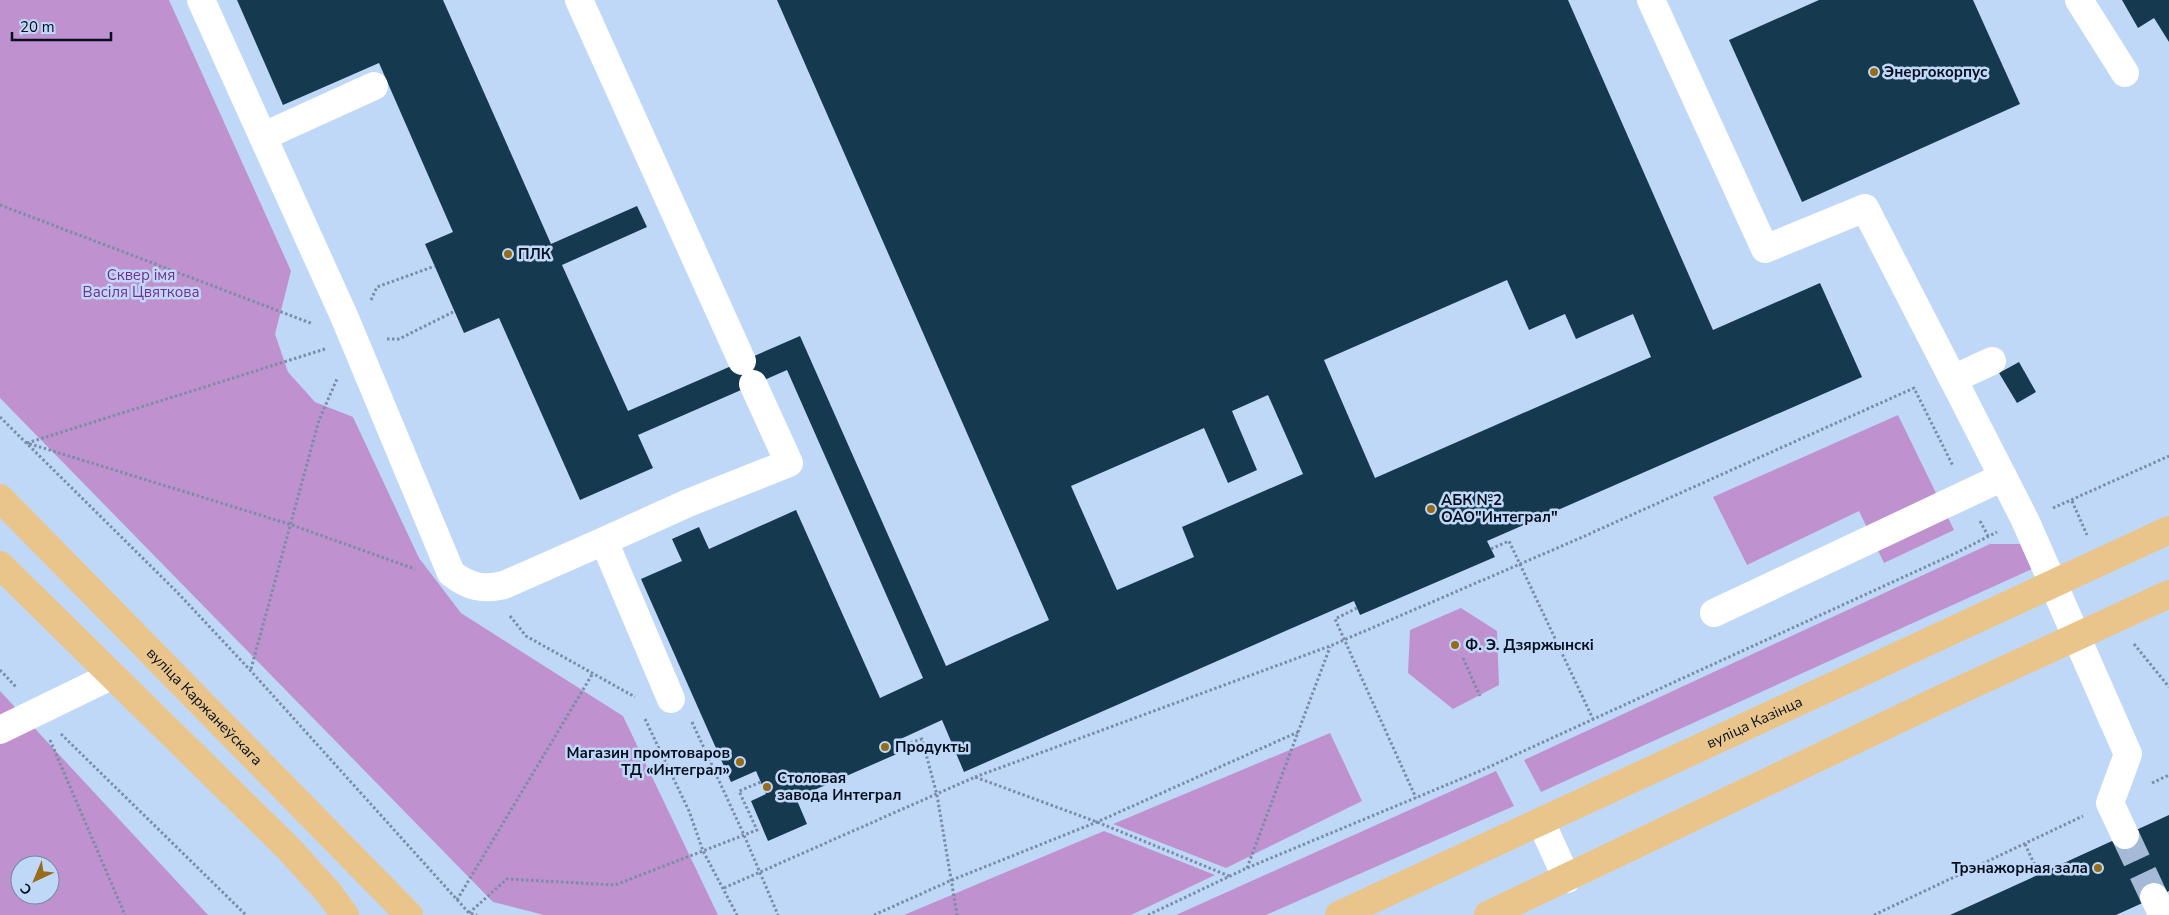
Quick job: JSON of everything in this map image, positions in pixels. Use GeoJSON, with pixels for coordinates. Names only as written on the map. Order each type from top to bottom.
{"type":"FeatureCollection","features":[{"type":"Feature","properties":{"kind":"main road","name":"вуліца Каржанеўскага"},"geometry":{"type":"LineString","coordinates":[[0,498],[409,915]]}},
{"type":"Feature","properties":{"kind":"main road","name":"вуліца Казінца"},"geometry":{"type":"LineString","coordinates":[[1339,915],[2169,530]]}},
{"type":"Feature","properties":{"kind":"main road"},"geometry":{"type":"LineString","coordinates":[[0,565],[111,676],[290,849],[328,892],[345,915]]}},
{"type":"Feature","properties":{"kind":"main road"},"geometry":{"type":"LineString","coordinates":[[1488,915],[2076,636],[2169,594]]}},
{"type":"Feature","properties":{"kind":"lane"},"geometry":{"type":"LineString","coordinates":[[201,0],[264,136],[354,340],[451,573],[463,582],[486,589],[504,586],[688,503],[789,463],[579,0]]}},
{"type":"Feature","properties":{"kind":"lane"},"geometry":{"type":"LineString","coordinates":[[1651,0],[1765,249],[1865,208],[2025,520],[2128,754],[2110,803],[2125,835]]}},
{"type":"Feature","properties":{"kind":"lane"},"geometry":{"type":"LineString","coordinates":[[2079,0],[2125,73]]}},
{"type":"Feature","properties":{"kind":"lane"},"geometry":{"type":"LineString","coordinates":[[264,136],[374,86]]}},
{"type":"Feature","properties":{"kind":"lane"},"geometry":{"type":"LineString","coordinates":[[1953,379],[1992,361]]}},
{"type":"Feature","properties":{"kind":"lane"},"geometry":{"type":"LineString","coordinates":[[1714,613],[2003,478]]}},
{"type":"Feature","properties":{"kind":"lane"},"geometry":{"type":"LineString","coordinates":[[604,540],[671,699]]}},
{"type":"Feature","properties":{"kind":"lane"},"geometry":{"type":"LineString","coordinates":[[0,730],[111,676]]}},
{"type":"Feature","properties":{"kind":"lane"},"geometry":{"type":"LineString","coordinates":[[1541,822],[1566,878]]}},
{"type":"Feature","properties":{"kind":"path"},"geometry":{"type":"LineString","coordinates":[[0,205],[354,340]]}},
{"type":"Feature","properties":{"kind":"path"},"geometry":{"type":"LineString","coordinates":[[396,280],[435,266]]}},
{"type":"Feature","properties":{"kind":"path"},"geometry":{"type":"LineString","coordinates":[[421,328],[454,311]]}},
{"type":"Feature","properties":{"kind":"path"},"geometry":{"type":"LineString","coordinates":[[27,443],[354,340]]}},
{"type":"Feature","properties":{"kind":"path"},"geometry":{"type":"LineString","coordinates":[[250,670],[288,524],[319,420],[354,340]]}},
{"type":"Feature","properties":{"kind":"path"},"geometry":{"type":"LineString","coordinates":[[724,888],[975,777],[1346,640],[1914,388],[1988,536]]}},
{"type":"Feature","properties":{"kind":"path"},"geometry":{"type":"LineString","coordinates":[[0,417],[177,592],[250,670],[469,913],[477,915]]}},
{"type":"Feature","properties":{"kind":"path"},"geometry":{"type":"LineString","coordinates":[[27,443],[288,524],[423,572],[451,573]]}},
{"type":"Feature","properties":{"kind":"path"},"geometry":{"type":"LineString","coordinates":[[1148,915],[1247,868],[1416,798],[1593,719],[1947,557],[1988,536],[2169,456]]}},
{"type":"Feature","properties":{"kind":"path"},"geometry":{"type":"LineString","coordinates":[[1491,549],[1510,541],[1519,564],[1593,719]]}},
{"type":"Feature","properties":{"kind":"path"},"geometry":{"type":"LineString","coordinates":[[486,589],[526,636],[634,695],[682,701],[744,835],[778,915]]}},
{"type":"Feature","properties":{"kind":"path"},"geometry":{"type":"LineString","coordinates":[[1357,608],[1336,619],[1416,798]]}},
{"type":"Feature","properties":{"kind":"path"},"geometry":{"type":"LineString","coordinates":[[2130,640],[2169,687]]}},
{"type":"Feature","properties":{"kind":"path"},"geometry":{"type":"LineString","coordinates":[[1247,868],[1330,646]]}},
{"type":"Feature","properties":{"kind":"path"},"geometry":{"type":"LineString","coordinates":[[1463,658],[1480,696]]}},
{"type":"Feature","properties":{"kind":"path"},"geometry":{"type":"LineString","coordinates":[[0,670],[38,712],[246,915]]}},
{"type":"Feature","properties":{"kind":"path"},"geometry":{"type":"LineString","coordinates":[[457,900],[593,673]]}},
{"type":"Feature","properties":{"kind":"path"},"geometry":{"type":"LineString","coordinates":[[634,695],[638,704]]}},
{"type":"Feature","properties":{"kind":"path"},"geometry":{"type":"LineString","coordinates":[[38,712],[126,915]]}},
{"type":"Feature","properties":{"kind":"path"},"geometry":{"type":"LineString","coordinates":[[642,713],[689,811],[704,850],[738,915]]}},
{"type":"Feature","properties":{"kind":"path"},"geometry":{"type":"LineString","coordinates":[[874,915],[952,880],[1097,822],[1298,732]]}},
{"type":"Feature","properties":{"kind":"path"},"geometry":{"type":"LineString","coordinates":[[896,747],[922,738],[937,795],[957,915]]}},
{"type":"Feature","properties":{"kind":"path"},"geometry":{"type":"LineString","coordinates":[[1874,915],[2169,775]]}},
{"type":"Feature","properties":{"kind":"path"},"geometry":{"type":"LineString","coordinates":[[975,777],[1097,822],[1230,876]]}},
{"type":"Feature","properties":{"kind":"path"},"geometry":{"type":"LineString","coordinates":[[469,913],[507,879],[615,885],[757,830],[739,791],[761,782]]}},
{"type":"Feature","properties":{"kind":"path"},"geometry":{"type":"LineString","coordinates":[[2025,844],[2039,874]]}},
{"type":"Feature","properties":{"kind":"green space","name":"Сквер імя Васіля Цвяткова"},"geometry":{"type":"Polygon","coordinates":[[[0,0],[169,0],[291,271],[275,334],[288,372],[315,402],[353,417],[419,558],[461,613],[623,716],[718,915],[544,915],[493,902],[0,398],[0,0]]]}},
{"type":"Feature","properties":{"kind":"green space"},"geometry":{"type":"Polygon","coordinates":[[[1898,415],[1954,530],[1884,563],[1859,511],[1747,565],[1713,497],[1898,415]]]}},
{"type":"Feature","properties":{"kind":"green space"},"geometry":{"type":"Polygon","coordinates":[[[1990,544],[2020,544],[2032,569],[1541,792],[1524,760],[1990,544]]]}},
{"type":"Feature","properties":{"kind":"green space"},"geometry":{"type":"Polygon","coordinates":[[[1461,608],[1497,631],[1499,685],[1453,709],[1408,673],[1410,630],[1461,608]]]}},
{"type":"Feature","properties":{"kind":"green space"},"geometry":{"type":"Polygon","coordinates":[[[0,691],[208,915],[0,915],[0,691]]]}},
{"type":"Feature","properties":{"kind":"green space"},"geometry":{"type":"Polygon","coordinates":[[[1330,733],[1362,801],[1226,868],[1113,824],[1330,733]]]}},
{"type":"Feature","properties":{"kind":"green space"},"geometry":{"type":"Polygon","coordinates":[[[1496,771],[1514,806],[1266,915],[1176,915],[1496,771]]]}},
{"type":"Feature","properties":{"kind":"green space"},"geometry":{"type":"Polygon","coordinates":[[[1104,831],[1215,875],[1131,915],[904,915],[1104,831]]]}},
{"type":"Feature","properties":{"kind":"building"},"geometry":{"type":"Polygon","coordinates":[[[237,0],[443,0],[551,244],[637,206],[647,227],[562,265],[628,411],[800,336],[946,666],[1049,620],[777,0],[1568,0],[1713,330],[1820,283],[1862,377],[1487,541],[1495,557],[1360,615],[1354,601],[964,772],[942,720],[894,742],[899,753],[796,798],[807,824],[768,841],[751,801],[766,794],[756,771],[731,782],[641,579],[682,561],[672,539],[699,527],[709,549],[796,510],[880,698],[923,678],[787,370],[638,435],[653,468],[580,500],[499,318],[464,333],[425,244],[453,232],[379,63],[283,105],[237,0]],[[1507,280],[1324,360],[1375,478],[1651,357],[1633,314],[1576,339],[1565,314],[1529,330],[1507,280]],[[1268,395],[1232,411],[1257,470],[1228,483],[1204,428],[1071,486],[1117,590],[1194,557],[1182,527],[1303,474],[1268,395]]]}},
{"type":"Feature","properties":{"kind":"building","name":"Энергокорпус"},"geometry":{"type":"Polygon","coordinates":[[[1819,0],[1973,0],[2020,104],[1802,202],[1729,40],[1819,0]]]}},
{"type":"Feature","properties":{"kind":"building"},"geometry":{"type":"Polygon","coordinates":[[[2122,0],[2169,0],[2169,42],[2154,18],[2138,28],[2122,0]]]}},
{"type":"Feature","properties":{"kind":"building"},"geometry":{"type":"Polygon","coordinates":[[[2019,362],[2036,392],[2017,403],[1999,373],[2019,362]]]}},
{"type":"Feature","properties":{"kind":"building"},"geometry":{"type":"Polygon","coordinates":[[[2169,815],[2169,891],[2116,915],[1950,915],[2169,815]]]}},
{"type":"Feature","properties":{"kind":"tunnel"},"geometry":{"type":"LineString","coordinates":[[2125,835],[2154,897]]}},
{"type":"Feature","properties":{"kind":"place","name":"Энергокорпус"},"geometry":{"type":"Point","coordinates":[1874,72]}},
{"type":"Feature","properties":{"kind":"place","name":"ПЛК"},"geometry":{"type":"Point","coordinates":[508,254]}},
{"type":"Feature","properties":{"kind":"place","name":"АБК №2 ОАО\"Интеграл\""},"geometry":{"type":"Point","coordinates":[1431,509]}},
{"type":"Feature","properties":{"kind":"place","name":"Ф. Э. Дзяржынскі"},"geometry":{"type":"Point","coordinates":[1455,645]}},
{"type":"Feature","properties":{"kind":"place","name":"Продукты"},"geometry":{"type":"Point","coordinates":[885,747]}},
{"type":"Feature","properties":{"kind":"place","name":"Магазин промтоваров ТД «Интеграл»"},"geometry":{"type":"Point","coordinates":[740,762]}},
{"type":"Feature","properties":{"kind":"place","name":"Столовая завода Интеграл"},"geometry":{"type":"Point","coordinates":[767,787]}},
{"type":"Feature","properties":{"kind":"place","name":"Трэнажорная зала"},"geometry":{"type":"Point","coordinates":[2098,868]}}]}
